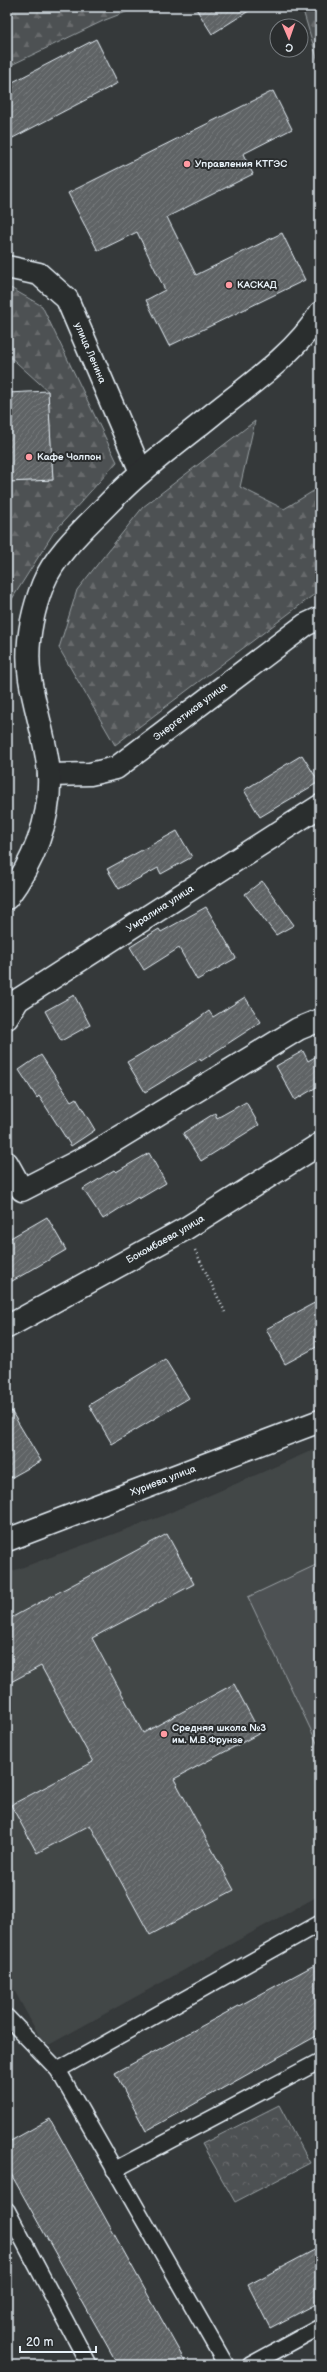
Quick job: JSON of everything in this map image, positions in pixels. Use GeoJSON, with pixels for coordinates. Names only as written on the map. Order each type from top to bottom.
{"type":"FeatureCollection","features":[{"type":"Feature","properties":{"kind":"street","name":"улица Ленина"},"geometry":{"type":"LineString","coordinates":[[7,267],[40,274],[67,299],[141,472]]}},
{"type":"Feature","properties":{"kind":"street"},"geometry":{"type":"LineString","coordinates":[[7,898],[20,881],[37,848],[47,810],[49,775],[45,743],[30,680],[27,649],[32,617],[44,582],[71,541],[141,472],[269,369],[314,324],[320,313]]}},
{"type":"Feature","properties":{"kind":"street","name":"Энергетиков улица"},"geometry":{"type":"LineString","coordinates":[[49,775],[90,774],[116,768],[305,625],[320,618]]}},
{"type":"Feature","properties":{"kind":"street","name":"Умралина улица"},"geometry":{"type":"LineString","coordinates":[[7,1018],[18,1000],[320,806]]}},
{"type":"Feature","properties":{"kind":"street"},"geometry":{"type":"LineString","coordinates":[[7,1163],[22,1190],[94,1153],[298,1029],[320,1020]]}},
{"type":"Feature","properties":{"kind":"street","name":"Бокомбаева улица"},"geometry":{"type":"LineString","coordinates":[[7,1327],[185,1229],[320,1144]]}},
{"type":"Feature","properties":{"kind":"street","name":"Хуриева улица"},"geometry":{"type":"LineString","coordinates":[[7,1540],[320,1421]]}},
{"type":"Feature","properties":{"kind":"lane"},"geometry":{"type":"LineString","coordinates":[[58,2070],[320,1923]]}},
{"type":"Feature","properties":{"kind":"lane"},"geometry":{"type":"LineString","coordinates":[[7,2017],[58,2070],[226,2365]]}},
{"type":"Feature","properties":{"kind":"lane"},"geometry":{"type":"LineString","coordinates":[[114,2170],[320,2061]]}},
{"type":"Feature","properties":{"kind":"lane"},"geometry":{"type":"LineString","coordinates":[[7,2210],[89,2365]]}},
{"type":"Feature","properties":{"kind":"lane"},"geometry":{"type":"LineString","coordinates":[[250,2365],[320,2327]]}},
{"type":"Feature","properties":{"kind":"path"},"geometry":{"type":"LineString","coordinates":[[185,1229],[225,1312]]}},
{"type":"Feature","properties":{"kind":"shaded area","name":"Средняя школа №3 им. М.В.Фрунзе"},"geometry":{"type":"Polygon","coordinates":[[[320,1447],[320,1895],[45,2047],[7,1977],[7,1573],[160,1517],[320,1447]]]}},
{"type":"Feature","properties":{"kind":"green space"},"geometry":{"type":"Polygon","coordinates":[[[7,7],[139,7],[105,20],[7,67],[7,7]]]}},
{"type":"Feature","properties":{"kind":"green space"},"geometry":{"type":"Polygon","coordinates":[[[302,7],[320,7],[320,68],[309,31],[309,18],[305,18],[302,7]]]}},
{"type":"Feature","properties":{"kind":"green space"},"geometry":{"type":"Polygon","coordinates":[[[7,286],[42,306],[117,462],[54,532],[7,607],[7,482],[53,480],[48,391],[7,354],[7,286]]]}},
{"type":"Feature","properties":{"kind":"green space"},"geometry":{"type":"Polygon","coordinates":[[[255,421],[240,487],[284,509],[320,487],[320,590],[115,745],[59,648],[77,590],[143,507],[255,421]]]}},
{"type":"Feature","properties":{"kind":"green space"},"geometry":{"type":"Polygon","coordinates":[[[318,1564],[320,1744],[318,1745],[248,1597],[318,1564]]]}},
{"type":"Feature","properties":{"kind":"green space"},"geometry":{"type":"Polygon","coordinates":[[[279,2105],[310,2163],[235,2202],[202,2144],[279,2105]]]}},
{"type":"Feature","properties":{"kind":"building"},"geometry":{"type":"Polygon","coordinates":[[[195,7],[255,7],[212,34],[195,7]]]}},
{"type":"Feature","properties":{"kind":"building"},"geometry":{"type":"Polygon","coordinates":[[[96,39],[118,83],[7,141],[7,85],[96,39]]]}},
{"type":"Feature","properties":{"kind":"building"},"geometry":{"type":"Polygon","coordinates":[[[273,91],[292,129],[243,154],[253,174],[167,217],[196,275],[282,233],[305,280],[169,346],[146,300],[165,290],[137,232],[98,251],[68,193],[273,91]]]}},
{"type":"Feature","properties":{"kind":"building","name":"Кафе Чолпон"},"geometry":{"type":"Polygon","coordinates":[[[48,391],[53,480],[7,482],[7,393],[48,391]]]}},
{"type":"Feature","properties":{"kind":"building"},"geometry":{"type":"Polygon","coordinates":[[[302,755],[319,782],[260,817],[244,790],[302,755]]]}},
{"type":"Feature","properties":{"kind":"building"},"geometry":{"type":"Polygon","coordinates":[[[177,831],[192,857],[161,874],[158,868],[119,889],[107,869],[177,831]]]}},
{"type":"Feature","properties":{"kind":"building"},"geometry":{"type":"Polygon","coordinates":[[[262,881],[294,925],[276,935],[245,894],[262,881]]]}},
{"type":"Feature","properties":{"kind":"building"},"geometry":{"type":"Polygon","coordinates":[[[206,907],[236,958],[197,980],[179,948],[144,970],[130,947],[159,929],[161,932],[206,907]]]}},
{"type":"Feature","properties":{"kind":"building"},"geometry":{"type":"Polygon","coordinates":[[[74,995],[90,1025],[61,1041],[45,1011],[74,995]]]}},
{"type":"Feature","properties":{"kind":"building"},"geometry":{"type":"Polygon","coordinates":[[[245,997],[261,1022],[201,1061],[200,1059],[145,1092],[127,1062],[181,1031],[209,1011],[213,1017],[245,997]]]}},
{"type":"Feature","properties":{"kind":"building"},"geometry":{"type":"Polygon","coordinates":[[[303,1051],[308,1061],[320,1054],[320,1085],[295,1100],[276,1066],[303,1051]]]}},
{"type":"Feature","properties":{"kind":"building"},"geometry":{"type":"Polygon","coordinates":[[[41,1055],[71,1101],[76,1098],[95,1130],[71,1146],[39,1096],[37,1098],[19,1070],[41,1055]]]}},
{"type":"Feature","properties":{"kind":"building"},"geometry":{"type":"Polygon","coordinates":[[[246,1102],[259,1125],[201,1161],[183,1133],[215,1113],[217,1118],[246,1102]]]}},
{"type":"Feature","properties":{"kind":"building"},"geometry":{"type":"Polygon","coordinates":[[[149,1153],[166,1183],[139,1199],[138,1197],[103,1219],[83,1189],[114,1170],[116,1172],[149,1153]]]}},
{"type":"Feature","properties":{"kind":"building"},"geometry":{"type":"Polygon","coordinates":[[[47,1217],[66,1250],[7,1284],[7,1240],[47,1217]]]}},
{"type":"Feature","properties":{"kind":"building"},"geometry":{"type":"Polygon","coordinates":[[[320,1300],[320,1345],[285,1364],[266,1329],[320,1300]]]}},
{"type":"Feature","properties":{"kind":"building"},"geometry":{"type":"Polygon","coordinates":[[[165,1359],[189,1398],[112,1444],[89,1405],[165,1359]]]}},
{"type":"Feature","properties":{"kind":"building"},"geometry":{"type":"Polygon","coordinates":[[[7,1404],[41,1461],[7,1480],[7,1404]]]}},
{"type":"Feature","properties":{"kind":"building"},"geometry":{"type":"Polygon","coordinates":[[[167,1534],[194,1584],[92,1638],[143,1733],[234,1684],[260,1733],[174,1779],[234,1890],[150,1935],[90,1825],[37,1853],[11,1805],[93,1762],[41,1666],[7,1684],[7,1620],[167,1534]]]}},
{"type":"Feature","properties":{"kind":"building"},"geometry":{"type":"Polygon","coordinates":[[[320,1962],[320,2034],[146,2131],[115,2073],[320,1962]]]}},
{"type":"Feature","properties":{"kind":"building"},"geometry":{"type":"Polygon","coordinates":[[[50,2119],[187,2365],[118,2365],[7,2167],[7,2143],[50,2119]]]}},
{"type":"Feature","properties":{"kind":"building"},"geometry":{"type":"Polygon","coordinates":[[[320,2247],[320,2302],[270,2328],[248,2285],[320,2247]]]}},
{"type":"Feature","properties":{"kind":"place","name":"Управления КТГЭС"},"geometry":{"type":"Point","coordinates":[187,164]}},
{"type":"Feature","properties":{"kind":"place","name":"КАСКАД"},"geometry":{"type":"Point","coordinates":[229,285]}},
{"type":"Feature","properties":{"kind":"place","name":"Кафе Чолпон"},"geometry":{"type":"Point","coordinates":[29,457]}},
{"type":"Feature","properties":{"kind":"place","name":"Средняя школа №3 им. М.В.Фрунзе"},"geometry":{"type":"Point","coordinates":[164,1734]}}]}
